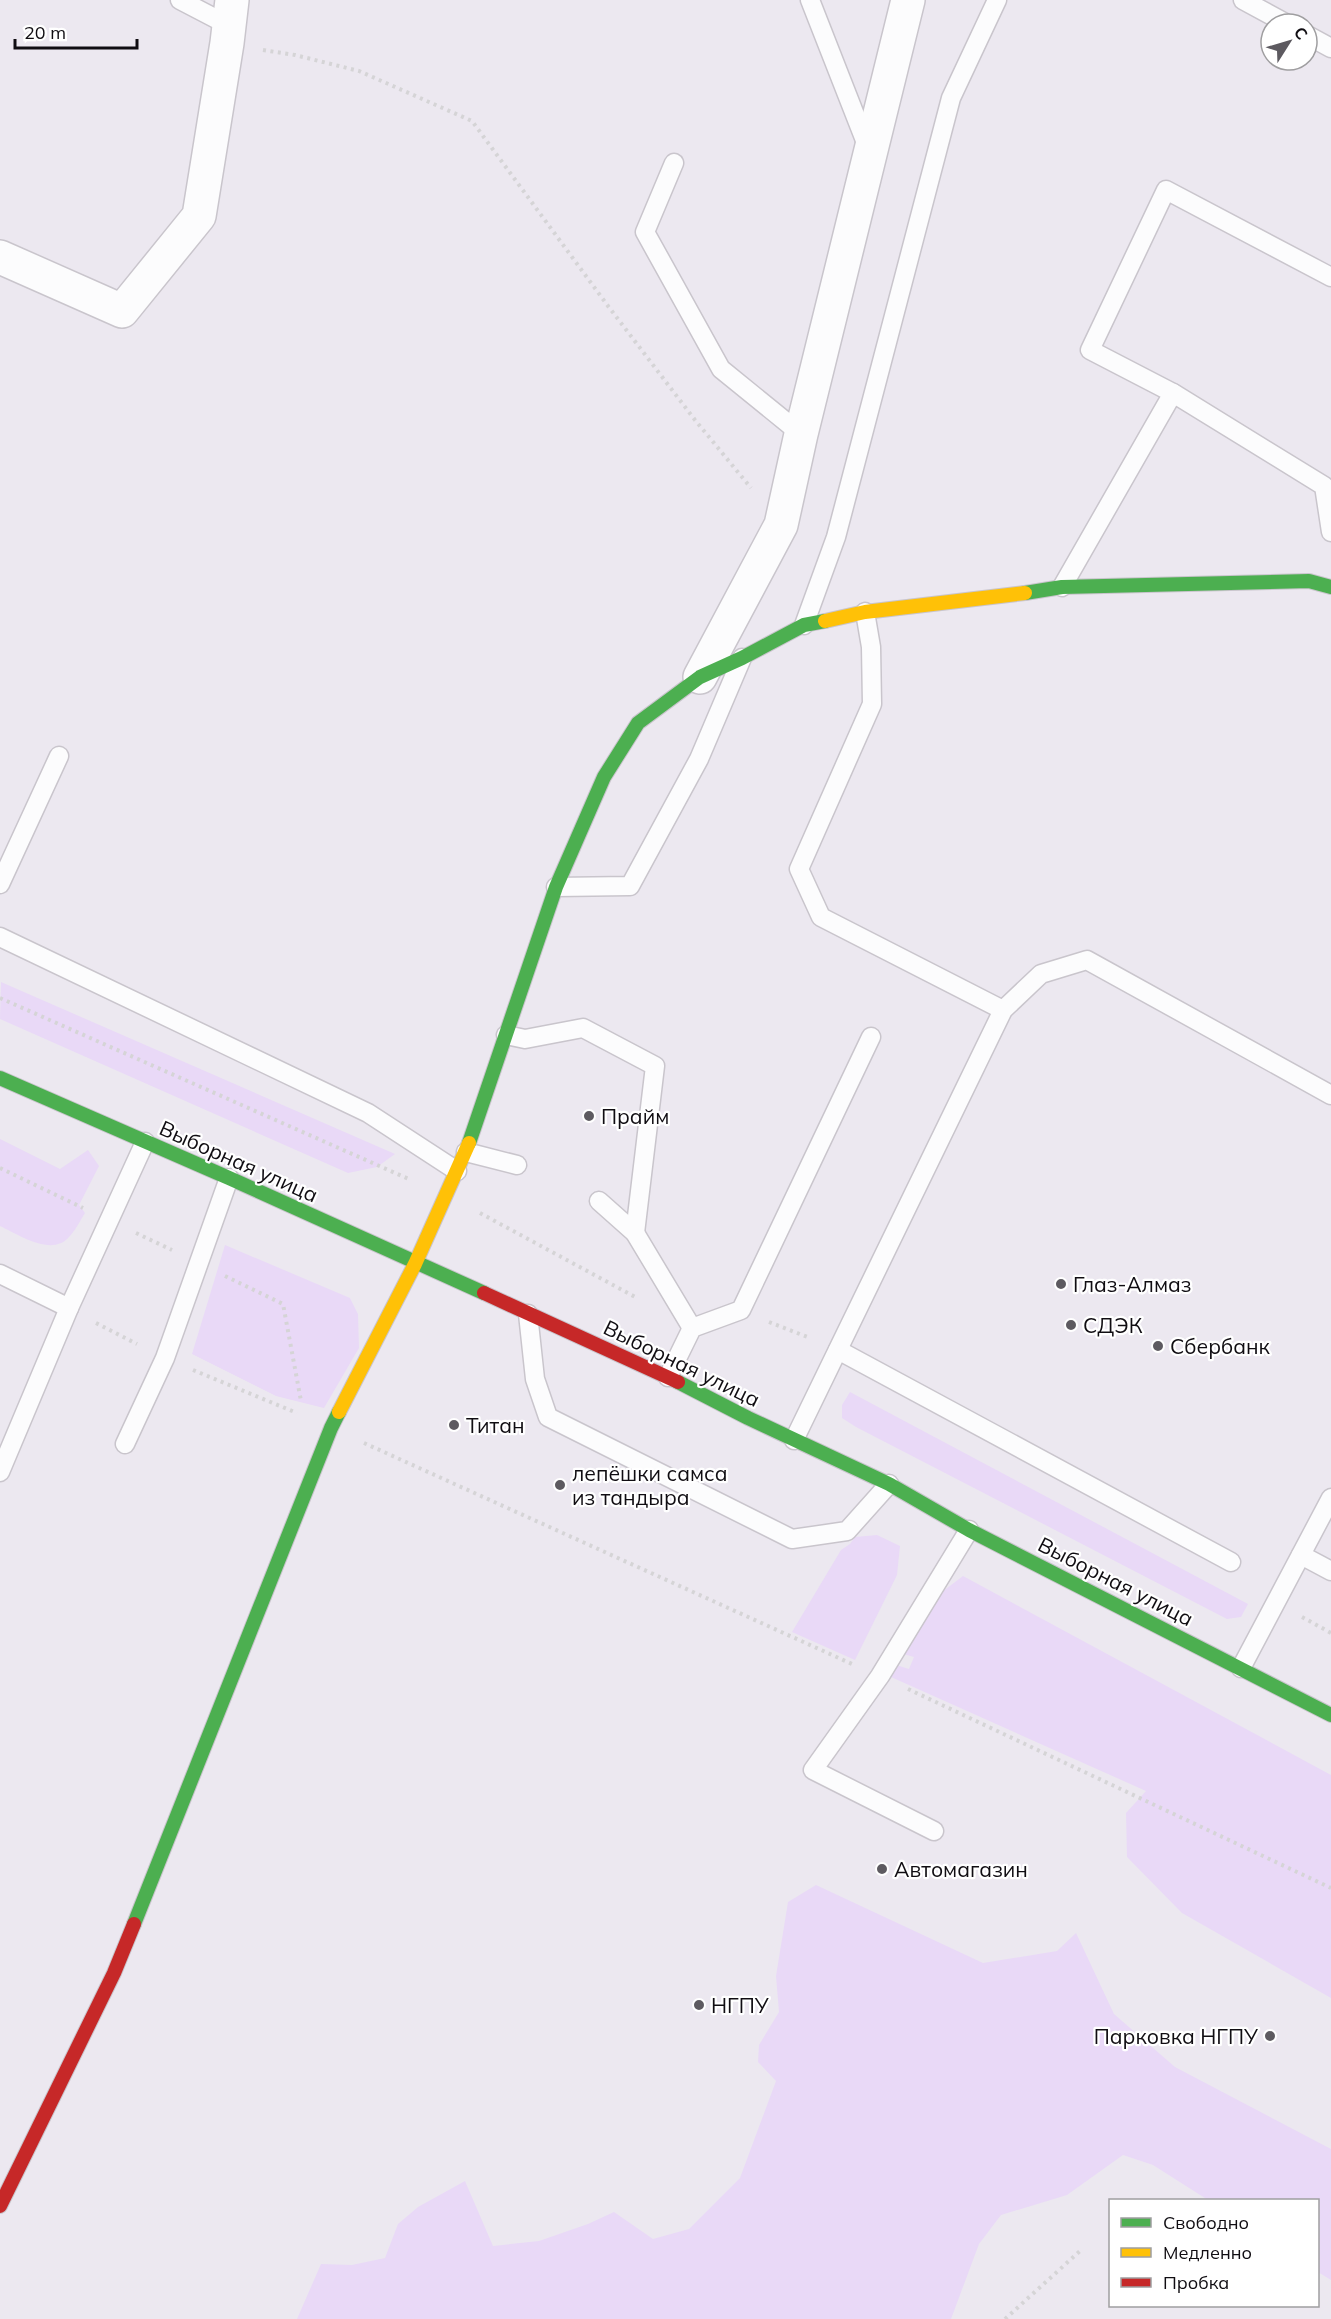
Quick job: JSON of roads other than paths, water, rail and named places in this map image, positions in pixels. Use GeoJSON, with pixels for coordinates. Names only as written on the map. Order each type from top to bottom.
{"type":"FeatureCollection","features":[{"type":"Feature","properties":{"kind":"street"},"geometry":{"type":"LineString","coordinates":[[700,677],[781,525],[801,434],[908,0]]}},
{"type":"Feature","properties":{"kind":"street"},"geometry":{"type":"LineString","coordinates":[[0,256],[122,311],[199,216],[229,23]]}},
{"type":"Feature","properties":{"kind":"street"},"geometry":{"type":"LineString","coordinates":[[0,2206],[114,1973],[331,1428],[415,1264],[466,1152],[556,887],[604,777],[638,723],[700,677],[804,625],[866,612],[1062,587],[1309,581],[1331,587]]}},
{"type":"Feature","properties":{"kind":"street","name":"Выборная улица"},"geometry":{"type":"LineString","coordinates":[[0,1078],[229,1178],[668,1377],[889,1484],[969,1530],[1331,1715]]}},
{"type":"Feature","properties":{"kind":"lane"},"geometry":{"type":"LineString","coordinates":[[180,0],[229,23]]}},
{"type":"Feature","properties":{"kind":"lane"},"geometry":{"type":"LineString","coordinates":[[810,0],[870,153]]}},
{"type":"Feature","properties":{"kind":"lane"},"geometry":{"type":"LineString","coordinates":[[804,625],[836,537],[951,98],[997,0]]}},
{"type":"Feature","properties":{"kind":"lane"},"geometry":{"type":"LineString","coordinates":[[1243,0],[1265,12]]}},
{"type":"Feature","properties":{"kind":"lane"},"geometry":{"type":"LineString","coordinates":[[674,163],[645,232],[722,369],[801,434]]}},
{"type":"Feature","properties":{"kind":"lane"},"geometry":{"type":"LineString","coordinates":[[1331,277],[1166,189],[1090,350],[1173,393],[1324,486],[1331,531]]}},
{"type":"Feature","properties":{"kind":"lane"},"geometry":{"type":"LineString","coordinates":[[1062,587],[1173,393]]}},
{"type":"Feature","properties":{"kind":"lane"},"geometry":{"type":"LineString","coordinates":[[866,612],[871,647],[872,704],[799,868],[821,917],[1003,1011]]}},
{"type":"Feature","properties":{"kind":"lane"},"geometry":{"type":"LineString","coordinates":[[556,887],[630,886],[699,759],[742,658]]}},
{"type":"Feature","properties":{"kind":"lane"},"geometry":{"type":"LineString","coordinates":[[0,884],[59,756]]}},
{"type":"Feature","properties":{"kind":"lane"},"geometry":{"type":"LineString","coordinates":[[0,937],[368,1113],[458,1171]]}},
{"type":"Feature","properties":{"kind":"lane"},"geometry":{"type":"LineString","coordinates":[[794,1440],[1003,1011],[1041,974],[1087,960],[1331,1095]]}},
{"type":"Feature","properties":{"kind":"lane"},"geometry":{"type":"LineString","coordinates":[[506,1035],[525,1039],[582,1028],[655,1066],[635,1233]]}},
{"type":"Feature","properties":{"kind":"lane"},"geometry":{"type":"LineString","coordinates":[[668,1377],[692,1328],[741,1310],[871,1036]]}},
{"type":"Feature","properties":{"kind":"lane"},"geometry":{"type":"LineString","coordinates":[[0,1472],[69,1308],[145,1142]]}},
{"type":"Feature","properties":{"kind":"lane"},"geometry":{"type":"LineString","coordinates":[[466,1152],[517,1165]]}},
{"type":"Feature","properties":{"kind":"lane"},"geometry":{"type":"LineString","coordinates":[[125,1444],[165,1358],[229,1178]]}},
{"type":"Feature","properties":{"kind":"lane"},"geometry":{"type":"LineString","coordinates":[[599,1201],[635,1233],[692,1328]]}},
{"type":"Feature","properties":{"kind":"lane"},"geometry":{"type":"LineString","coordinates":[[0,1274],[69,1308]]}},
{"type":"Feature","properties":{"kind":"lane"},"geometry":{"type":"LineString","coordinates":[[528,1314],[535,1379],[548,1417],[792,1539],[848,1532],[889,1484]]}},
{"type":"Feature","properties":{"kind":"lane"},"geometry":{"type":"LineString","coordinates":[[838,1350],[1231,1562]]}},
{"type":"Feature","properties":{"kind":"lane"},"geometry":{"type":"LineString","coordinates":[[1241,1668],[1331,1498]]}},
{"type":"Feature","properties":{"kind":"lane"},"geometry":{"type":"LineString","coordinates":[[934,1831],[813,1770],[880,1676],[969,1530]]}},
{"type":"Feature","properties":{"kind":"lane"},"geometry":{"type":"LineString","coordinates":[[1301,1554],[1331,1570]]}},
{"type":"Feature","properties":{"kind":"place","name":"Прайм"},"geometry":{"type":"Point","coordinates":[589,1116]}},
{"type":"Feature","properties":{"kind":"place","name":"Глаз-Алмаз"},"geometry":{"type":"Point","coordinates":[1061,1284]}},
{"type":"Feature","properties":{"kind":"place","name":"СДЭК"},"geometry":{"type":"Point","coordinates":[1071,1325]}},
{"type":"Feature","properties":{"kind":"place","name":"Сбербанк"},"geometry":{"type":"Point","coordinates":[1158,1346]}},
{"type":"Feature","properties":{"kind":"place","name":"Титан"},"geometry":{"type":"Point","coordinates":[454,1425]}},
{"type":"Feature","properties":{"kind":"place","name":"лепёшки самса из тандыра"},"geometry":{"type":"Point","coordinates":[560,1485]}},
{"type":"Feature","properties":{"kind":"place","name":"Автомагазин"},"geometry":{"type":"Point","coordinates":[882,1869]}},
{"type":"Feature","properties":{"kind":"place","name":"НГПУ"},"geometry":{"type":"Point","coordinates":[699,2005]}},
{"type":"Feature","properties":{"kind":"place","name":"Парковка НГПУ"},"geometry":{"type":"Point","coordinates":[1270,2036]}}]}
